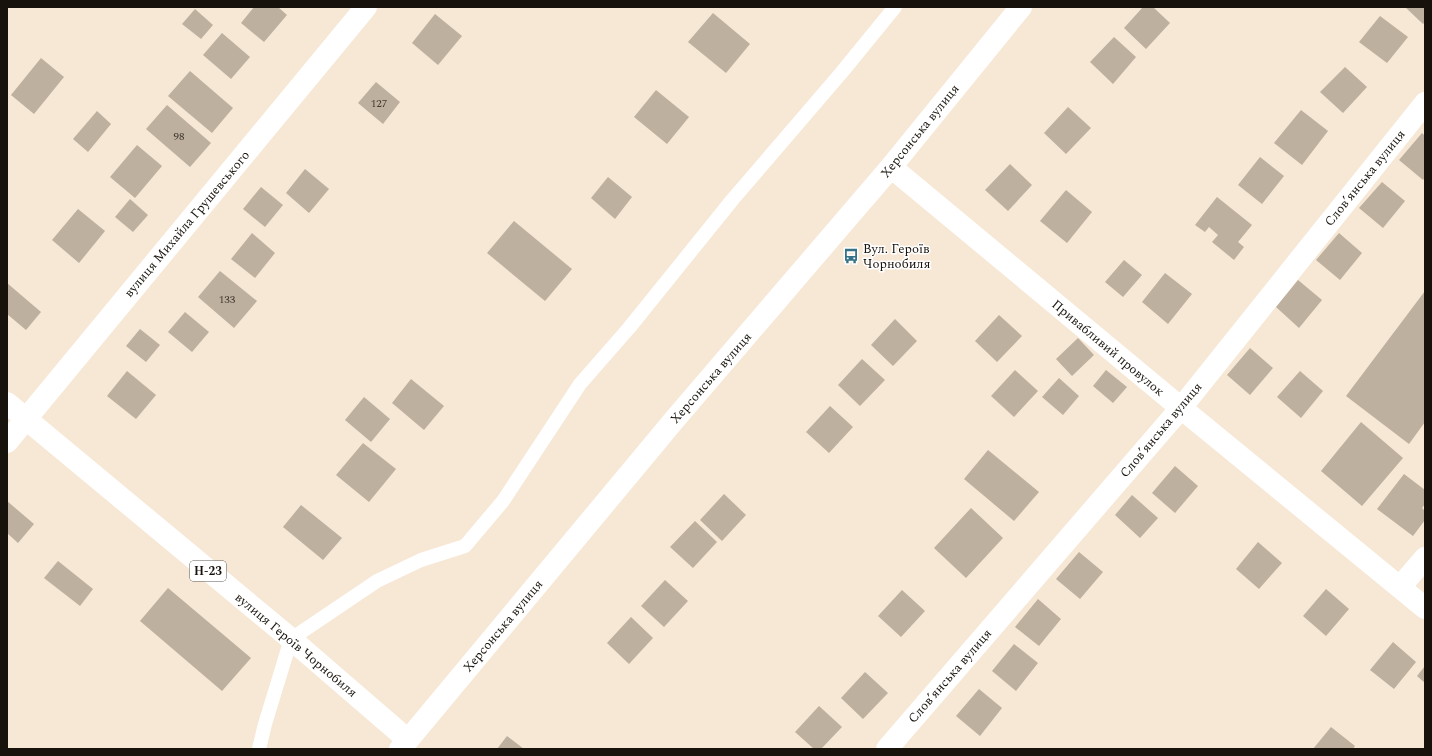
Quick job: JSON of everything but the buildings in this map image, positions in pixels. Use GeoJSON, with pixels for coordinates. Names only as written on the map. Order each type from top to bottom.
{"type":"FeatureCollection","features":[{"type":"Feature","properties":{"kind":"street","name":"вулиця Михайла Грушевського"},"geometry":{"type":"LineString","coordinates":[[7,442],[366,7]]}},
{"type":"Feature","properties":{"kind":"street","name":"Херсонська вулиця"},"geometry":{"type":"LineString","coordinates":[[409,746],[675,419],[891,167],[1021,7]]}},
{"type":"Feature","properties":{"kind":"street","name":"Словʼянська вулиця"},"geometry":{"type":"LineString","coordinates":[[887,749],[1181,408],[1425,103]]}},
{"type":"Feature","properties":{"kind":"street","name":"Привабливий провулок"},"geometry":{"type":"LineString","coordinates":[[891,167],[1425,608]]}},
{"type":"Feature","properties":{"kind":"street","name":"вулиця Героїв Чорнобиля"},"geometry":{"type":"LineString","coordinates":[[7,403],[291,639],[409,746]]}},
{"type":"Feature","properties":{"kind":"street"},"geometry":{"type":"LineString","coordinates":[[1400,587],[1425,558]]}},
{"type":"Feature","properties":{"kind":"lane"},"geometry":{"type":"LineString","coordinates":[[259,749],[265,724],[291,639],[377,581],[420,560],[464,546],[503,501],[580,384],[629,328],[733,199],[842,72],[895,7]]}},
{"type":"Feature","properties":{"kind":"place","name":"Вул. Героїв Чорнобиля"},"geometry":{"type":"Point","coordinates":[851,256]}}]}
